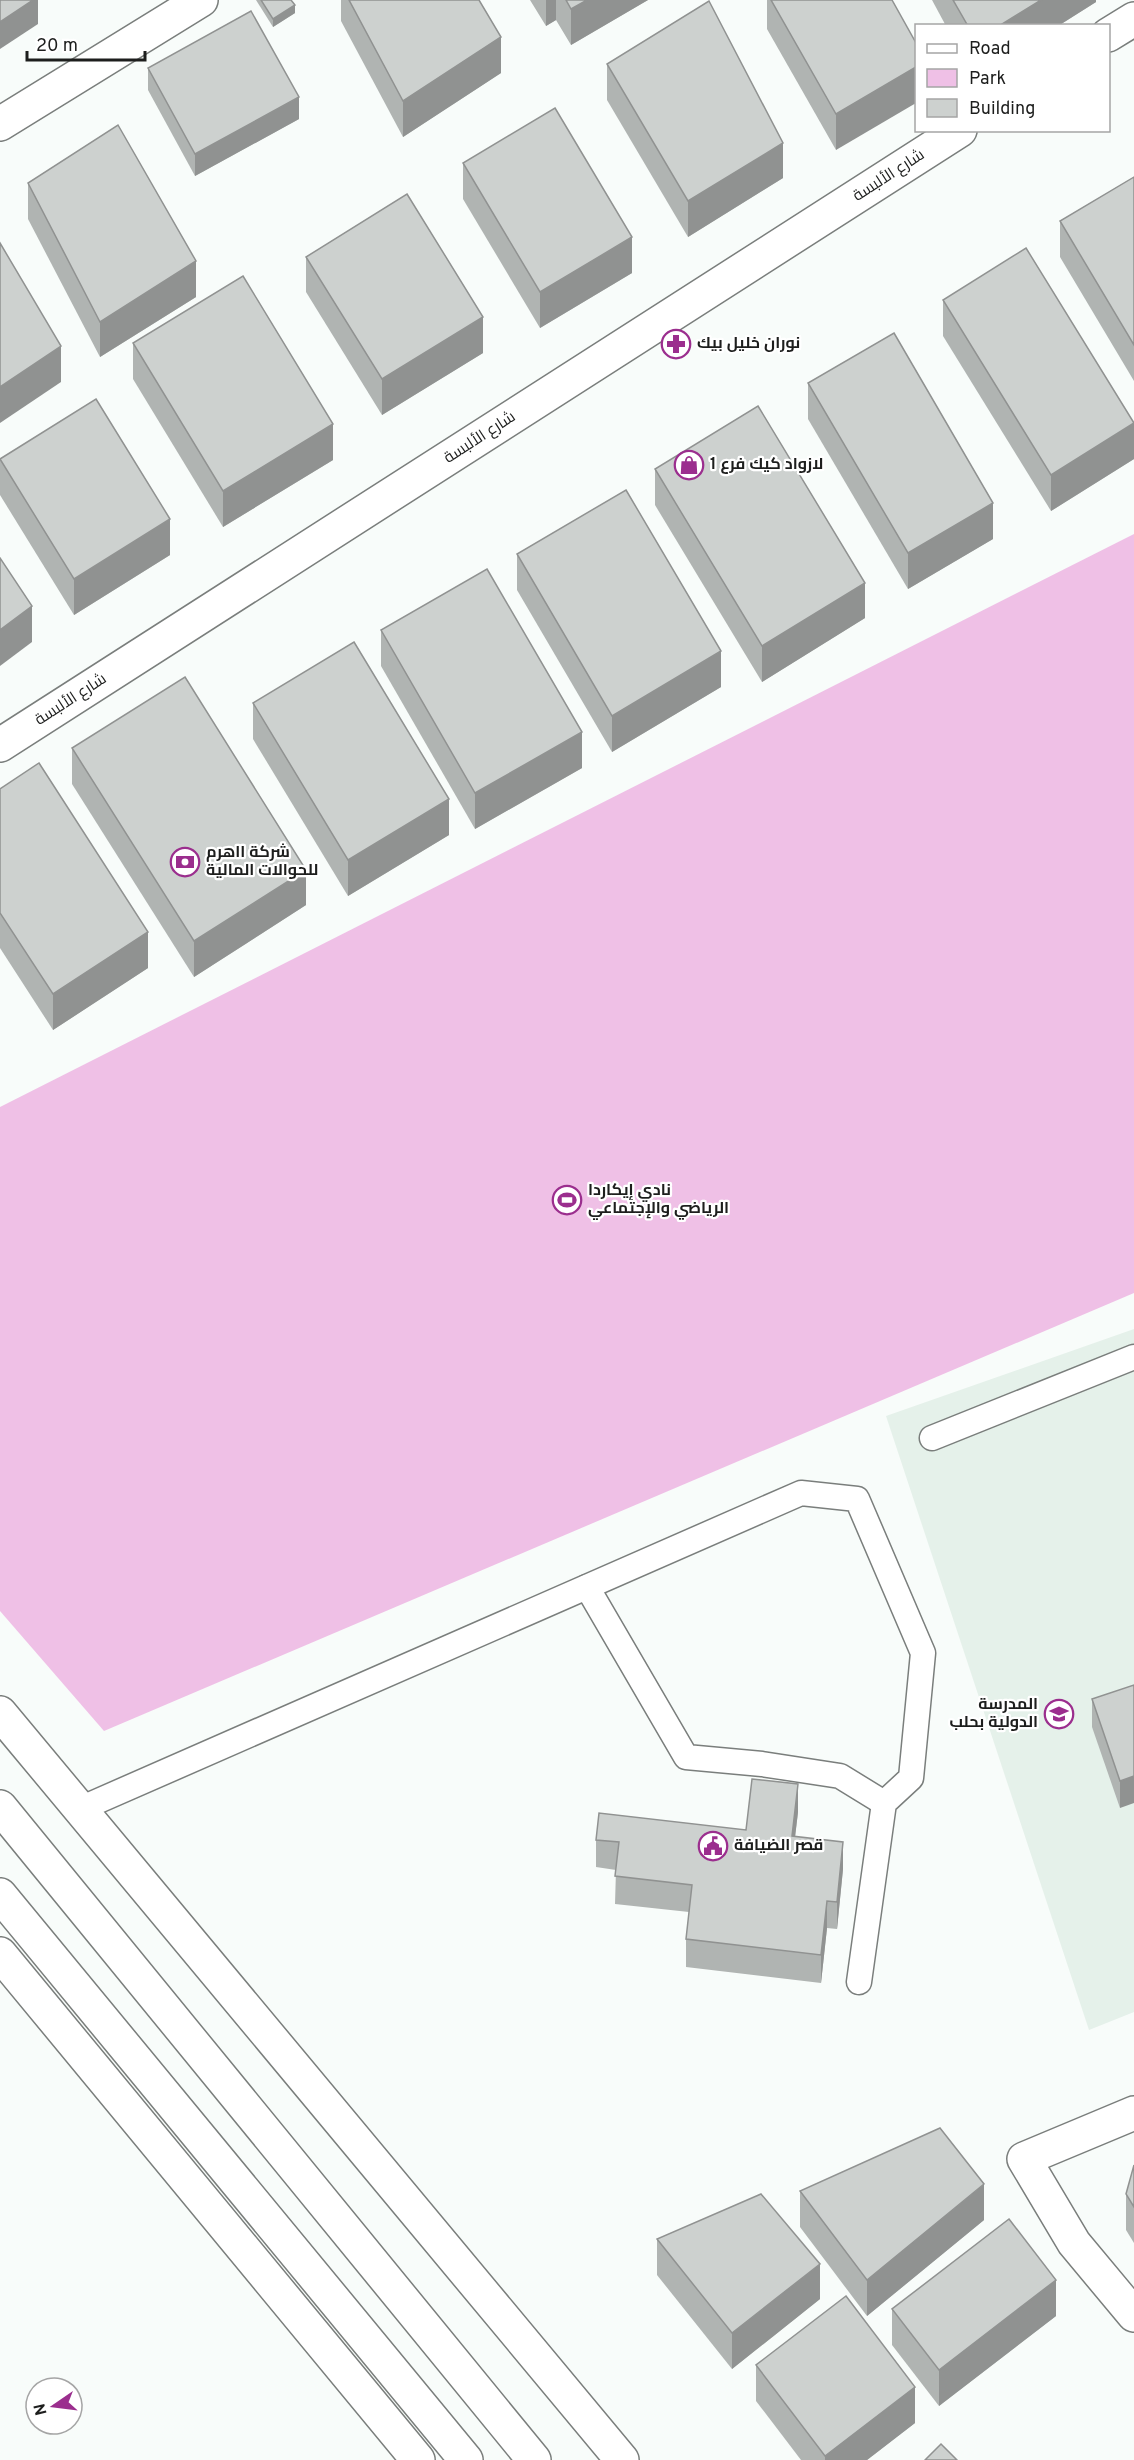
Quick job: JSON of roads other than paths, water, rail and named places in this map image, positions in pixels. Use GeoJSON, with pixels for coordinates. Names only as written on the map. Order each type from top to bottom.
{"type":"FeatureCollection","features":[{"type":"Feature","properties":{"kind":"main road"},"geometry":{"type":"LineString","coordinates":[[0,124],[201,0]]}},
{"type":"Feature","properties":{"kind":"main road","name":"شارع الألبسة"},"geometry":{"type":"LineString","coordinates":[[0,745],[957,132]]}},
{"type":"Feature","properties":{"kind":"main road"},"geometry":{"type":"LineString","coordinates":[[0,1713],[622,2460]]}},
{"type":"Feature","properties":{"kind":"main road"},"geometry":{"type":"LineString","coordinates":[[0,1807],[534,2460]]}},
{"type":"Feature","properties":{"kind":"main road"},"geometry":{"type":"LineString","coordinates":[[0,1895],[466,2460]]}},
{"type":"Feature","properties":{"kind":"main road"},"geometry":{"type":"LineString","coordinates":[[0,1954],[418,2460]]}},
{"type":"Feature","properties":{"kind":"main road"},"geometry":{"type":"LineString","coordinates":[[1134,2112],[1024,2159],[1074,2243],[1134,2315]]}},
{"type":"Feature","properties":{"kind":"lane"},"geometry":{"type":"LineString","coordinates":[[932,1438],[1134,1357]]}},
{"type":"Feature","properties":{"kind":"lane"},"geometry":{"type":"LineString","coordinates":[[80,1809],[801,1493],[857,1499],[923,1653],[911,1778],[884,1803],[859,1982]]}},
{"type":"Feature","properties":{"kind":"lane"},"geometry":{"type":"LineString","coordinates":[[587,1587],[686,1756],[762,1764],[840,1776],[884,1803]]}},
{"type":"Feature","properties":{"kind":"place","name":"نوران خليل بيك"},"geometry":{"type":"Point","coordinates":[676,344]}},
{"type":"Feature","properties":{"kind":"place","name":"لازواد كيك فرع 1"},"geometry":{"type":"Point","coordinates":[689,465]}},
{"type":"Feature","properties":{"kind":"place","name":"شركة ااهرم للحوالات المالية"},"geometry":{"type":"Point","coordinates":[185,862]}},
{"type":"Feature","properties":{"kind":"place","name":"نادي إيكاردا الرياضي والإجتماعي"},"geometry":{"type":"Point","coordinates":[567,1200]}},
{"type":"Feature","properties":{"kind":"place","name":"المدرسة الدولية بحلب"},"geometry":{"type":"Point","coordinates":[1059,1714]}},
{"type":"Feature","properties":{"kind":"place","name":"قصر الضيافة"},"geometry":{"type":"Point","coordinates":[713,1846]}}]}
